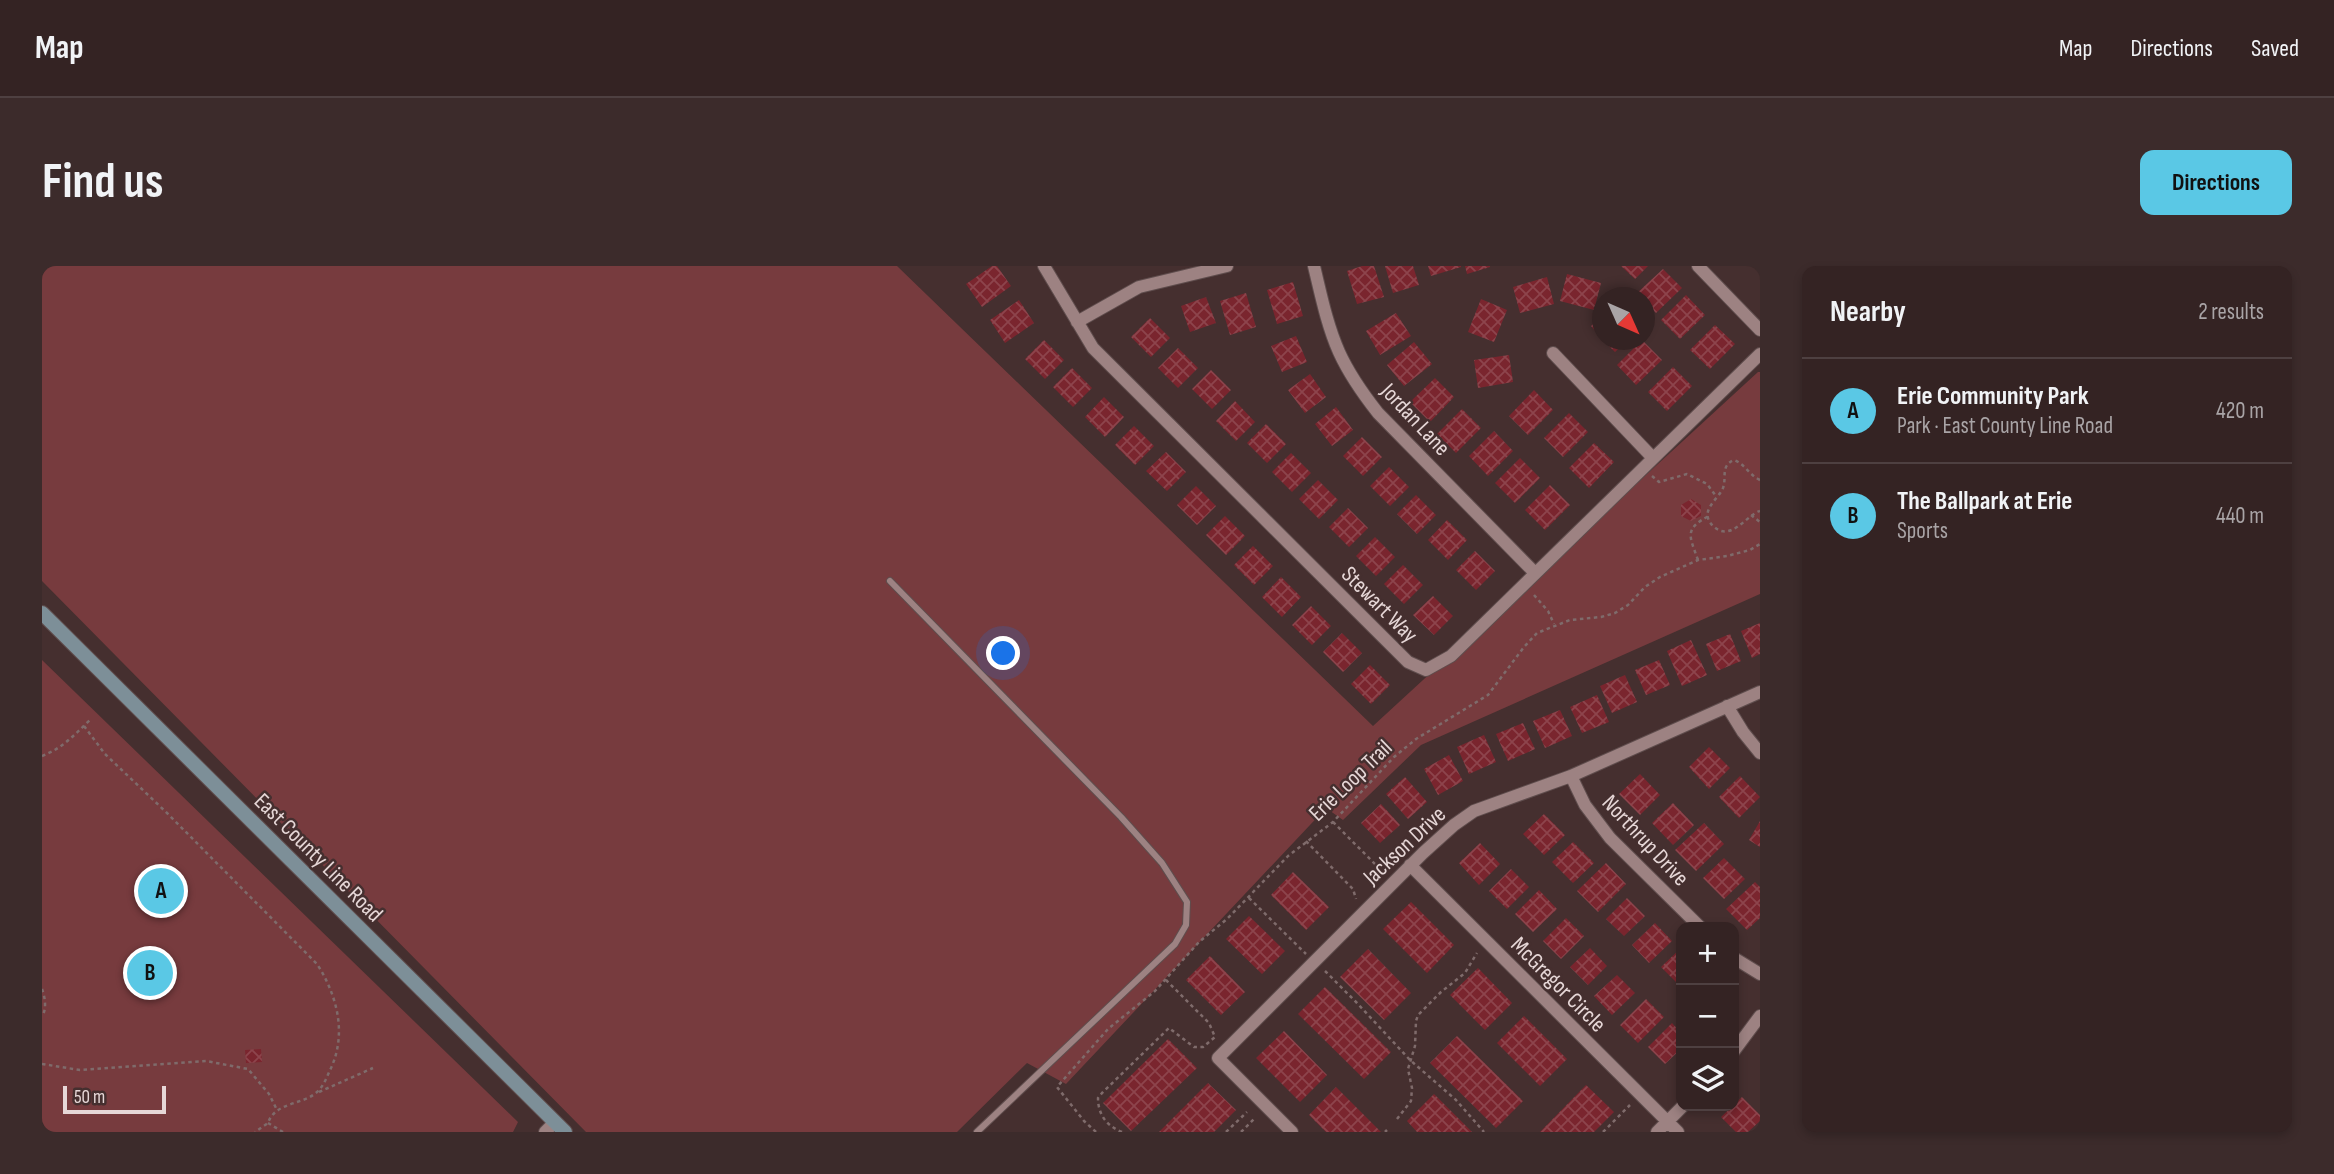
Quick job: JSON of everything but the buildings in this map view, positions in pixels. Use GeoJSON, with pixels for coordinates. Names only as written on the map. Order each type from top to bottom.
{"type":"FeatureCollection","features":[{"type":"Feature","properties":{"kind":"main road","name":"East County Line Road"},"geometry":{"type":"LineString","coordinates":[[42,614],[555,1129]]}},
{"type":"Feature","properties":{"kind":"street"},"geometry":{"type":"LineString","coordinates":[[1044,266],[1077,322],[1139,287],[1227,266]]}},
{"type":"Feature","properties":{"kind":"street","name":"Jordan Lane"},"geometry":{"type":"LineString","coordinates":[[1314,266],[1327,318],[1339,351],[1357,386],[1378,413],[1534,572]]}},
{"type":"Feature","properties":{"kind":"street"},"geometry":{"type":"LineString","coordinates":[[1698,266],[1760,330]]}},
{"type":"Feature","properties":{"kind":"street","name":"Stewart Way"},"geometry":{"type":"LineString","coordinates":[[1077,322],[1093,348],[1408,662],[1426,670],[1451,656],[1760,354]]}},
{"type":"Feature","properties":{"kind":"street"},"geometry":{"type":"LineString","coordinates":[[1553,353],[1653,458]]}},
{"type":"Feature","properties":{"kind":"street","name":"Jackson Drive"},"geometry":{"type":"LineString","coordinates":[[1292,1132],[1218,1058],[1410,865],[1454,825],[1474,811],[1571,776],[1760,692]]}},
{"type":"Feature","properties":{"kind":"street"},"geometry":{"type":"LineString","coordinates":[[1727,706],[1760,753]]}},
{"type":"Feature","properties":{"kind":"street","name":"Northrup Drive"},"geometry":{"type":"LineString","coordinates":[[1571,776],[1585,805],[1611,838],[1695,922]]}},
{"type":"Feature","properties":{"kind":"street","name":"McGregor Circle"},"geometry":{"type":"LineString","coordinates":[[1410,865],[1678,1132]]}},
{"type":"Feature","properties":{"kind":"street"},"geometry":{"type":"LineString","coordinates":[[1739,961],[1760,974]]}},
{"type":"Feature","properties":{"kind":"street"},"geometry":{"type":"LineString","coordinates":[[1736,1048],[1760,1016]]}},
{"type":"Feature","properties":{"kind":"street"},"geometry":{"type":"LineString","coordinates":[[1657,1132],[1678,1111]]}},
{"type":"Feature","properties":{"kind":"lane"},"geometry":{"type":"LineString","coordinates":[[890,581],[1121,817],[1162,863],[1186,902],[1186,925],[1175,944],[977,1132]]}},
{"type":"Feature","properties":{"kind":"path"},"geometry":{"type":"LineString","coordinates":[[1760,480],[1750,475],[1743,464],[1730,461],[1724,469],[1723,486],[1711,503],[1709,516],[1713,526],[1728,531],[1742,525],[1751,515],[1760,511]]}},
{"type":"Feature","properties":{"kind":"path"},"geometry":{"type":"LineString","coordinates":[[1651,476],[1659,482],[1667,482],[1687,474],[1707,484],[1716,496]]}},
{"type":"Feature","properties":{"kind":"path"},"geometry":{"type":"LineString","coordinates":[[1751,515],[1760,522]]}},
{"type":"Feature","properties":{"kind":"path"},"geometry":{"type":"LineString","coordinates":[[1698,560],[1690,532],[1692,527],[1709,516]]}},
{"type":"Feature","properties":{"kind":"path","name":"Erie Loop Trail"},"geometry":{"type":"LineString","coordinates":[[1096,1132],[1056,1087],[1108,1029],[1166,980],[1199,942],[1249,898],[1288,856],[1333,822],[1394,757],[1416,739],[1488,695],[1537,633],[1570,620],[1615,613],[1660,577],[1698,560],[1727,556],[1750,550],[1760,544]]}},
{"type":"Feature","properties":{"kind":"path"},"geometry":{"type":"LineString","coordinates":[[1534,595],[1548,611],[1554,625]]}},
{"type":"Feature","properties":{"kind":"path"},"geometry":{"type":"LineString","coordinates":[[42,756],[57,751],[90,720]]}},
{"type":"Feature","properties":{"kind":"path"},"geometry":{"type":"LineString","coordinates":[[84,726],[105,754],[317,964],[334,997],[338,1014],[338,1044],[333,1063],[316,1093]]}},
{"type":"Feature","properties":{"kind":"path"},"geometry":{"type":"LineString","coordinates":[[1333,822],[1383,872]]}},
{"type":"Feature","properties":{"kind":"path"},"geometry":{"type":"LineString","coordinates":[[1306,841],[1353,889],[1356,899]]}},
{"type":"Feature","properties":{"kind":"path"},"geometry":{"type":"LineString","coordinates":[[1249,898],[1307,954]]}},
{"type":"Feature","properties":{"kind":"path"},"geometry":{"type":"LineString","coordinates":[[1397,1119],[1411,1101],[1412,1088],[1408,1069],[1415,1046],[1418,1015],[1465,973],[1477,953]]}},
{"type":"Feature","properties":{"kind":"path"},"geometry":{"type":"LineString","coordinates":[[1322,969],[1410,1060],[1456,1100],[1484,1132]]}},
{"type":"Feature","properties":{"kind":"path"},"geometry":{"type":"LineString","coordinates":[[1122,1132],[1108,1124],[1101,1115],[1098,1098],[1102,1093],[1168,1028],[1194,1047],[1203,1047],[1215,1037],[1209,1023],[1166,980]]}},
{"type":"Feature","properties":{"kind":"path"},"geometry":{"type":"LineString","coordinates":[[42,989],[45,1012],[42,1016]]}},
{"type":"Feature","properties":{"kind":"path"},"geometry":{"type":"LineString","coordinates":[[42,1064],[80,1070],[206,1061],[248,1069],[269,1094],[277,1110]]}},
{"type":"Feature","properties":{"kind":"path"},"geometry":{"type":"LineString","coordinates":[[256,1132],[268,1123],[277,1110],[373,1069]]}},
{"type":"Feature","properties":{"kind":"path"},"geometry":{"type":"LineString","coordinates":[[1603,1132],[1630,1105]]}},
{"type":"Feature","properties":{"kind":"path"},"geometry":{"type":"LineString","coordinates":[[1226,1132],[1247,1112]]}},
{"type":"Feature","properties":{"kind":"path"},"geometry":{"type":"LineString","coordinates":[[1241,1132],[1254,1119]]}},
{"type":"Feature","properties":{"kind":"path"},"geometry":{"type":"LineString","coordinates":[[268,1123],[283,1132]]}},
{"type":"Feature","properties":{"kind":"shaded area"},"geometry":{"type":"Polygon","coordinates":[[[42,266],[897,266],[1373,726],[1760,372],[1760,594],[1421,745],[1343,820],[1326,808],[1066,1084],[1027,1063],[957,1132],[586,1132],[42,581],[42,266]]]}},
{"type":"Feature","properties":{"kind":"shaded area"},"geometry":{"type":"Polygon","coordinates":[[[42,660],[518,1122],[513,1132],[42,1132],[42,660]]]}},
{"type":"Feature","properties":{"kind":"place","name":"Erie Community Park"},"geometry":{"type":"Point","coordinates":[161,891]}},
{"type":"Feature","properties":{"kind":"place","name":"The Ballpark at Erie"},"geometry":{"type":"Point","coordinates":[150,973]}}]}
